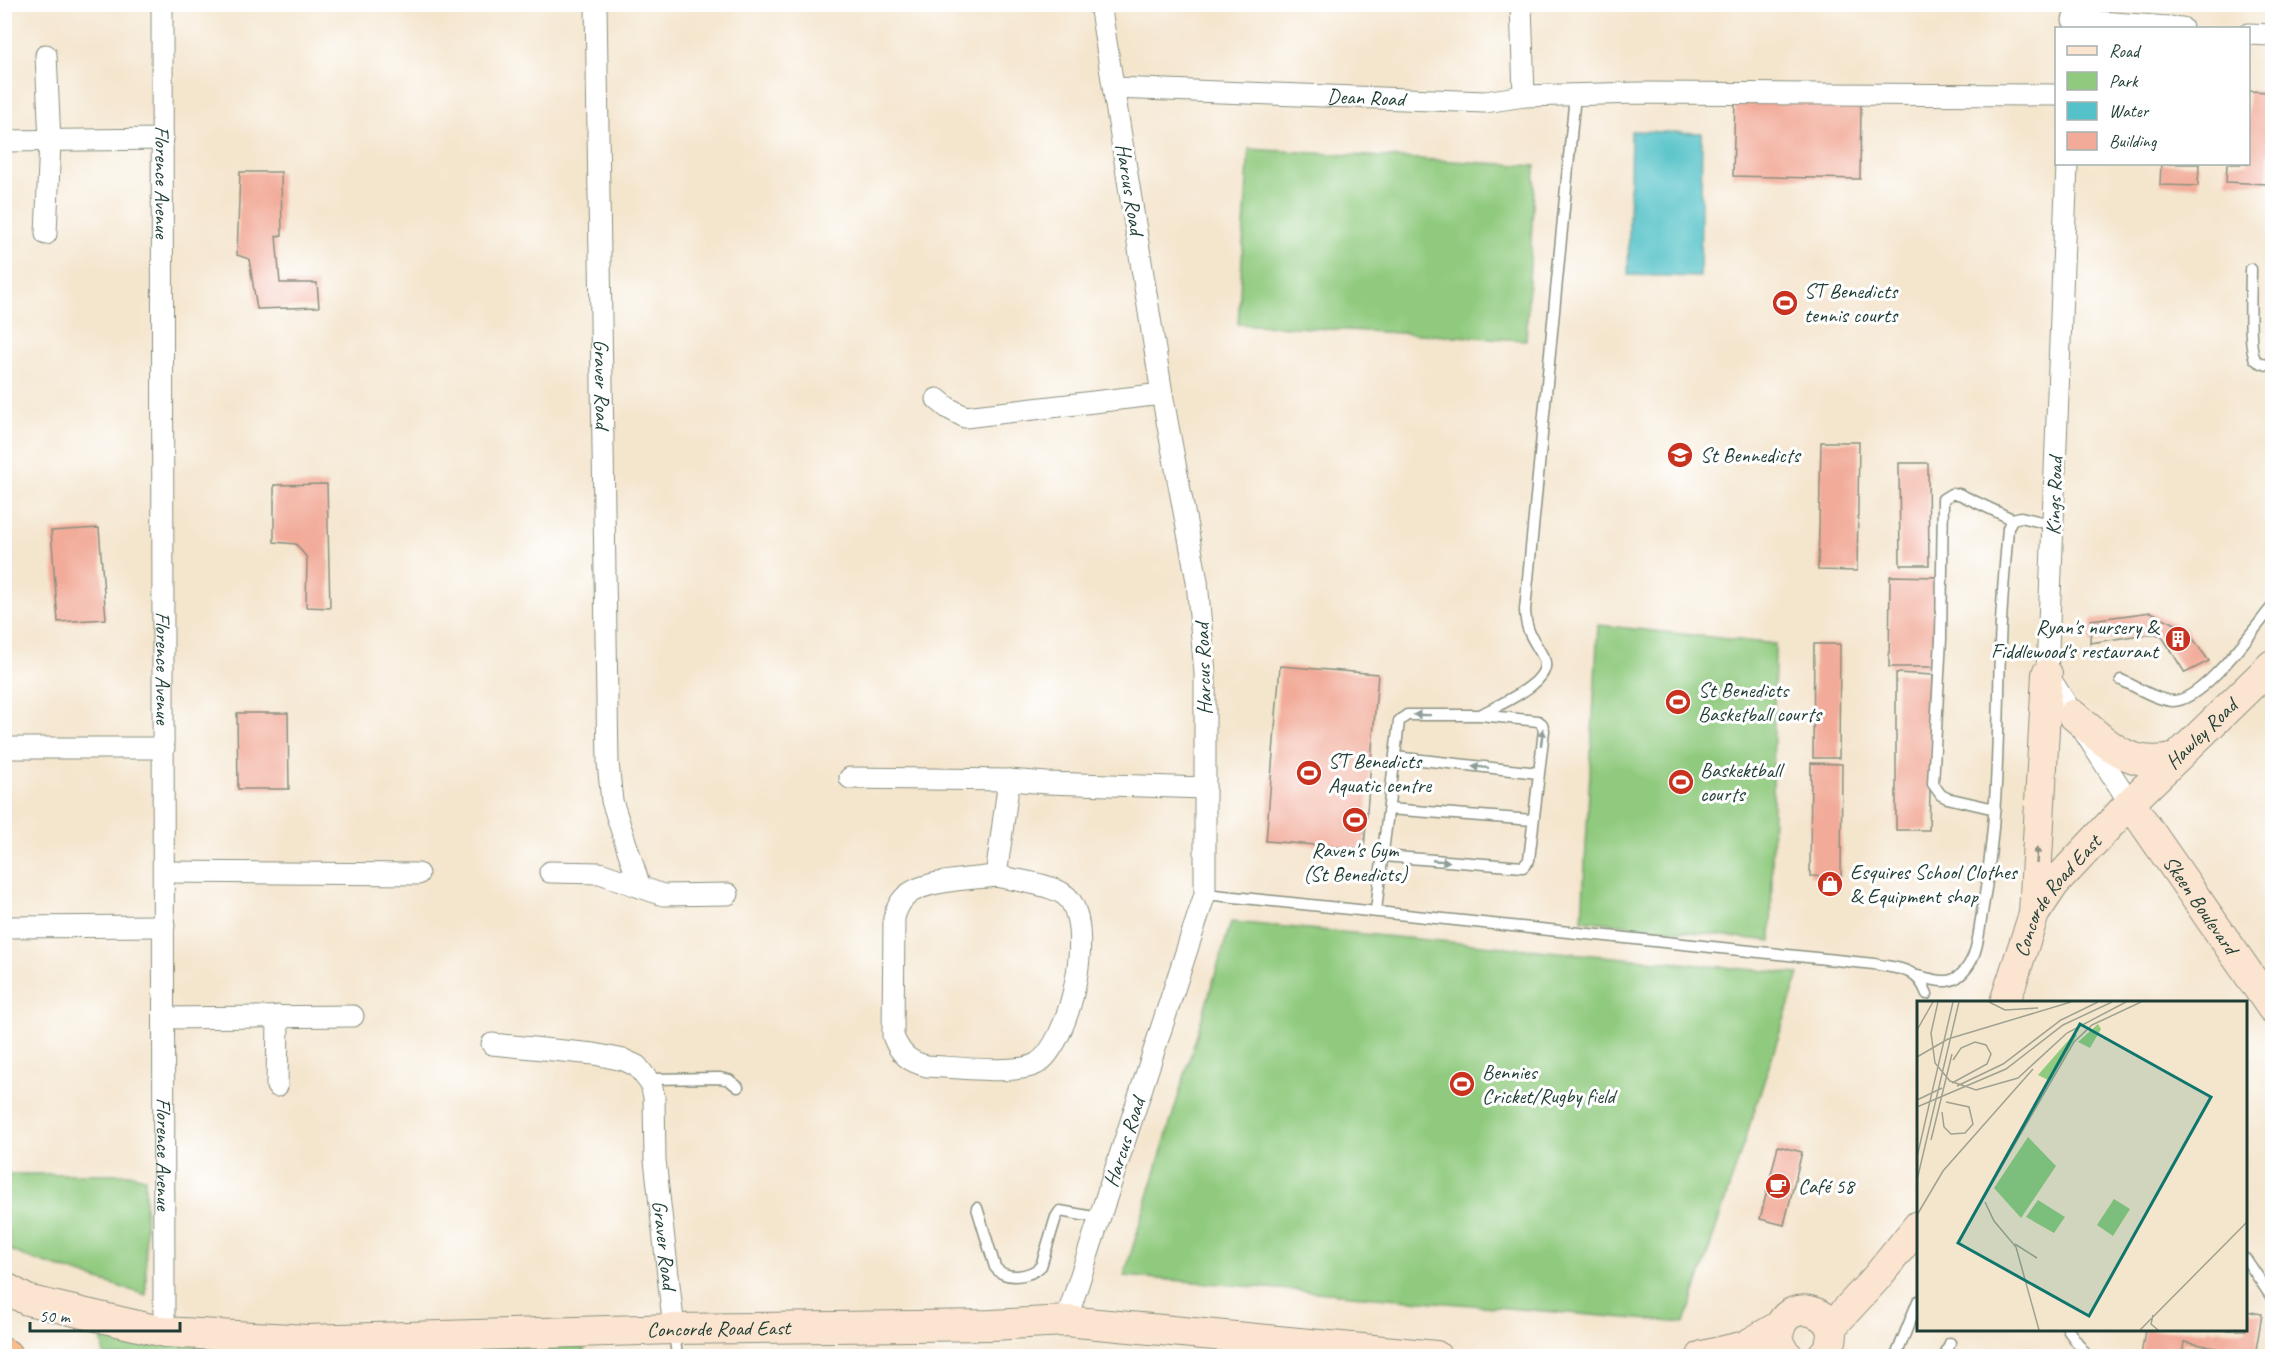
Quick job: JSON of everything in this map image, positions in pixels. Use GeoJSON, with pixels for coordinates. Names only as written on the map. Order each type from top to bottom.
{"type":"FeatureCollection","features":[{"type":"Feature","properties":{"kind":"main road","name":"Hawley Road"},"geometry":{"type":"LineString","coordinates":[[2130,803],[2272,665]]}},
{"type":"Feature","properties":{"kind":"main road"},"geometry":{"type":"LineString","coordinates":[[2034,914],[2046,674]]}},
{"type":"Feature","properties":{"kind":"main road"},"geometry":{"type":"LineString","coordinates":[[2073,715],[2111,746],[2133,759],[2158,762],[2176,758]]}},
{"type":"Feature","properties":{"kind":"main road","name":"Concorde Road East"},"geometry":{"type":"LineString","coordinates":[[2005,1001],[2034,914],[2063,874],[2130,803]]}},
{"type":"Feature","properties":{"kind":"main road","name":"Skeen Boulevard"},"geometry":{"type":"LineString","coordinates":[[2130,803],[2266,994]]}},
{"type":"Feature","properties":{"kind":"main road"},"geometry":{"type":"LineString","coordinates":[[1819,1318],[1838,1299],[1877,1277],[1917,1227]]}},
{"type":"Feature","properties":{"kind":"main road","name":"Concorde Road East"},"geometry":{"type":"LineString","coordinates":[[4,1287],[27,1300],[164,1332],[307,1340],[675,1343],[1066,1321],[1436,1356]]}},
{"type":"Feature","properties":{"kind":"main road"},"geometry":{"type":"LineString","coordinates":[[1702,1356],[1745,1346],[1781,1325],[1792,1313],[1819,1318]]}},
{"type":"Feature","properties":{"kind":"main road"},"geometry":{"type":"LineString","coordinates":[[1819,1318],[1831,1342],[1823,1356]]}},
{"type":"Feature","properties":{"kind":"main road"},"geometry":{"type":"LineString","coordinates":[[1781,1325],[1779,1340],[1788,1356]]}},
{"type":"Feature","properties":{"kind":"street","name":"Florence Avenue"},"geometry":{"type":"LineString","coordinates":[[162,4],[164,1332]]}},
{"type":"Feature","properties":{"kind":"street","name":"Graver Road"},"geometry":{"type":"LineString","coordinates":[[596,4],[608,763],[612,801],[640,887]]}},
{"type":"Feature","properties":{"kind":"street","name":"Harcus Road"},"geometry":{"type":"LineString","coordinates":[[1066,1321],[1205,894],[1205,673],[1197,581],[1162,394],[1100,4]]}},
{"type":"Feature","properties":{"kind":"street"},"geometry":{"type":"LineString","coordinates":[[1521,4],[1524,96]]}},
{"type":"Feature","properties":{"kind":"street"},"geometry":{"type":"LineString","coordinates":[[2074,18],[2170,27]]}},
{"type":"Feature","properties":{"kind":"street"},"geometry":{"type":"LineString","coordinates":[[2250,34],[2272,35]]}},
{"type":"Feature","properties":{"kind":"street"},"geometry":{"type":"LineString","coordinates":[[46,55],[50,141],[46,234]]}},
{"type":"Feature","properties":{"kind":"street","name":"Dean Road"},"geometry":{"type":"LineString","coordinates":[[1114,88],[1485,102],[1524,96],[1640,93],[2055,95]]}},
{"type":"Feature","properties":{"kind":"street"},"geometry":{"type":"LineString","coordinates":[[4,141],[163,139]]}},
{"type":"Feature","properties":{"kind":"street","name":"Kings Road"},"geometry":{"type":"LineString","coordinates":[[2046,674],[2067,165]]}},
{"type":"Feature","properties":{"kind":"street"},"geometry":{"type":"LineString","coordinates":[[937,399],[965,417],[1162,394]]}},
{"type":"Feature","properties":{"kind":"street"},"geometry":{"type":"LineString","coordinates":[[2046,674],[2130,803]]}},
{"type":"Feature","properties":{"kind":"street"},"geometry":{"type":"LineString","coordinates":[[4,748],[164,748]]}},
{"type":"Feature","properties":{"kind":"street"},"geometry":{"type":"LineString","coordinates":[[850,778],[1009,780],[1205,788]]}},
{"type":"Feature","properties":{"kind":"street"},"geometry":{"type":"LineString","coordinates":[[996,876],[1009,780]]}},
{"type":"Feature","properties":{"kind":"street"},"geometry":{"type":"LineString","coordinates":[[164,872],[418,874]]}},
{"type":"Feature","properties":{"kind":"street"},"geometry":{"type":"LineString","coordinates":[[550,872],[600,873],[663,895],[728,894]]}},
{"type":"Feature","properties":{"kind":"street"},"geometry":{"type":"LineString","coordinates":[[996,876],[1056,890],[1066,896],[1075,908],[1079,920],[1080,940],[1077,976],[1071,1000],[1055,1042],[1047,1055],[1037,1063],[1017,1069],[927,1066],[913,1063],[897,1047],[893,1036],[894,918],[898,906],[905,896],[924,886],[996,876]]}},
{"type":"Feature","properties":{"kind":"street"},"geometry":{"type":"LineString","coordinates":[[4,927],[164,926]]}},
{"type":"Feature","properties":{"kind":"street"},"geometry":{"type":"LineString","coordinates":[[277,1086],[278,1016]]}},
{"type":"Feature","properties":{"kind":"street"},"geometry":{"type":"LineString","coordinates":[[164,1018],[353,1016]]}},
{"type":"Feature","properties":{"kind":"street"},"geometry":{"type":"LineString","coordinates":[[492,1044],[594,1054],[624,1060],[637,1066],[647,1079]]}},
{"type":"Feature","properties":{"kind":"street","name":"Graver Road"},"geometry":{"type":"LineString","coordinates":[[647,1079],[654,1097],[655,1160],[675,1343]]}},
{"type":"Feature","properties":{"kind":"lane"},"geometry":{"type":"LineString","coordinates":[[1480,715],[1533,684],[1545,673],[1546,667],[1526,626],[1526,610],[1575,95]]}},
{"type":"Feature","properties":{"kind":"lane"},"geometry":{"type":"LineString","coordinates":[[2251,269],[2253,352],[2259,362],[2272,366]]}},
{"type":"Feature","properties":{"kind":"lane"},"geometry":{"type":"LineString","coordinates":[[1995,809],[1947,798],[1941,795],[1933,784],[1941,639],[1943,499],[1951,494],[1959,494],[2012,519],[2021,517],[2053,525]]}},
{"type":"Feature","properties":{"kind":"lane"},"geometry":{"type":"LineString","coordinates":[[1205,894],[1794,954],[1874,964],[1908,970],[1917,975],[1946,982],[1954,981],[1966,969],[1975,953],[1991,860],[1999,759],[2003,596],[2008,528],[2012,519]]}},
{"type":"Feature","properties":{"kind":"lane"},"geometry":{"type":"LineString","coordinates":[[2121,680],[2163,699],[2175,701],[2188,697],[2211,679],[2272,607]]}},
{"type":"Feature","properties":{"kind":"lane"},"geometry":{"type":"LineString","coordinates":[[1376,911],[1400,721],[1404,716],[1480,715],[1538,721],[1542,724],[1544,730],[1529,860],[1523,867],[1383,856]]}},
{"type":"Feature","properties":{"kind":"lane"},"geometry":{"type":"LineString","coordinates":[[1395,757],[1538,773]]}},
{"type":"Feature","properties":{"kind":"lane"},"geometry":{"type":"LineString","coordinates":[[1389,809],[1533,820]]}},
{"type":"Feature","properties":{"kind":"lane"},"geometry":{"type":"LineString","coordinates":[[1917,975],[1927,994]]}},
{"type":"Feature","properties":{"kind":"lane"},"geometry":{"type":"LineString","coordinates":[[647,1079],[720,1078],[729,1080],[738,1087]]}},
{"type":"Feature","properties":{"kind":"lane"},"geometry":{"type":"LineString","coordinates":[[977,1208],[995,1267],[999,1274],[1006,1276],[1029,1274],[1041,1266],[1056,1217],[1060,1211],[1100,1218]]}},
{"type":"Feature","properties":{"kind":"lane"},"geometry":{"type":"LineString","coordinates":[[2247,1260],[2272,1298]]}},
{"type":"Feature","properties":{"kind":"lane"},"geometry":{"type":"LineString","coordinates":[[1896,1356],[1917,1304]]}},
{"type":"Feature","properties":{"kind":"lane"},"geometry":{"type":"LineString","coordinates":[[2069,1331],[2087,1356]]}},
{"type":"Feature","properties":{"kind":"lane"},"geometry":{"type":"LineString","coordinates":[[1945,1356],[1950,1342]]}},
{"type":"Feature","properties":{"kind":"green space"},"geometry":{"type":"Polygon","coordinates":[[[1249,149],[1535,166],[1526,340],[1238,324],[1249,149]]]}},
{"type":"Feature","properties":{"kind":"green space","name":"Baskektball courts"},"geometry":{"type":"Polygon","coordinates":[[[1598,625],[1775,644],[1771,941],[1582,920],[1598,625]]]}},
{"type":"Feature","properties":{"kind":"green space"},"geometry":{"type":"Polygon","coordinates":[[[1231,922],[1799,974],[1685,1323],[1124,1276],[1231,922]]]}},
{"type":"Feature","properties":{"kind":"green space"},"geometry":{"type":"Polygon","coordinates":[[[4,1174],[129,1174],[145,1178],[146,1295],[29,1258],[5,1248],[4,1174]]]}},
{"type":"Feature","properties":{"kind":"green space"},"geometry":{"type":"Polygon","coordinates":[[[567,1328],[584,1349],[584,1356],[104,1356],[101,1334],[253,1352],[567,1328]]]}},
{"type":"Feature","properties":{"kind":"water"},"geometry":{"type":"Polygon","coordinates":[[[1631,131],[1702,133],[1700,277],[1628,275],[1631,131]]]}},
{"type":"Feature","properties":{"kind":"building"},"geometry":{"type":"Polygon","coordinates":[[[2250,91],[2271,92],[2267,184],[2226,182],[2227,165],[2250,165],[2250,91]]]}},
{"type":"Feature","properties":{"kind":"building"},"geometry":{"type":"Polygon","coordinates":[[[1735,99],[1861,102],[1860,179],[1733,176],[1735,99]]]}},
{"type":"Feature","properties":{"kind":"building"},"geometry":{"type":"Polygon","coordinates":[[[2161,165],[2199,165],[2198,186],[2160,185],[2161,165]]]}},
{"type":"Feature","properties":{"kind":"building"},"geometry":{"type":"Polygon","coordinates":[[[240,172],[281,172],[282,235],[276,236],[280,283],[317,283],[319,307],[257,309],[249,259],[237,255],[240,172]]]}},
{"type":"Feature","properties":{"kind":"building"},"geometry":{"type":"Polygon","coordinates":[[[1821,442],[1859,442],[1857,571],[1818,570],[1821,442]]]}},
{"type":"Feature","properties":{"kind":"building"},"geometry":{"type":"Polygon","coordinates":[[[1899,463],[1928,463],[1929,565],[1900,565],[1899,463]]]}},
{"type":"Feature","properties":{"kind":"building"},"geometry":{"type":"Polygon","coordinates":[[[327,484],[330,608],[306,607],[307,558],[296,544],[274,542],[274,485],[327,484]]]}},
{"type":"Feature","properties":{"kind":"building"},"geometry":{"type":"Polygon","coordinates":[[[99,528],[106,619],[58,622],[51,531],[99,528]]]}},
{"type":"Feature","properties":{"kind":"building"},"geometry":{"type":"Polygon","coordinates":[[[1890,576],[1940,577],[1939,667],[1889,667],[1890,576]]]}},
{"type":"Feature","properties":{"kind":"building","name":"Ryan's nursery & Fiddlewood's restaurant"},"geometry":{"type":"Polygon","coordinates":[[[2151,612],[2186,629],[2209,661],[2185,673],[2161,635],[2140,635],[2090,643],[2091,620],[2151,612]]]}},
{"type":"Feature","properties":{"kind":"building"},"geometry":{"type":"Polygon","coordinates":[[[1814,644],[1840,644],[1839,758],[1813,758],[1814,644]]]}},
{"type":"Feature","properties":{"kind":"building"},"geometry":{"type":"Polygon","coordinates":[[[1280,666],[1378,674],[1364,849],[1266,841],[1280,666]]]}},
{"type":"Feature","properties":{"kind":"building"},"geometry":{"type":"Polygon","coordinates":[[[1896,673],[1933,675],[1929,830],[1896,830],[1896,673]]]}},
{"type":"Feature","properties":{"kind":"building"},"geometry":{"type":"Polygon","coordinates":[[[237,713],[288,713],[289,789],[238,789],[237,713]]]}},
{"type":"Feature","properties":{"kind":"building"},"geometry":{"type":"Polygon","coordinates":[[[1811,763],[1842,764],[1841,877],[1810,876],[1811,763]]]}},
{"type":"Feature","properties":{"kind":"building"},"geometry":{"type":"Polygon","coordinates":[[[1778,1146],[1802,1152],[1784,1225],[1760,1219],[1778,1146]]]}},
{"type":"Feature","properties":{"kind":"building"},"geometry":{"type":"Polygon","coordinates":[[[2247,1311],[2262,1314],[2255,1356],[2216,1356],[2217,1348],[2184,1342],[2182,1356],[2141,1356],[2145,1331],[2247,1331],[2247,1311]]]}},
{"type":"Feature","properties":{"kind":"place","name":"ST Benedicts tennis courts"},"geometry":{"type":"Point","coordinates":[1785,303]}},
{"type":"Feature","properties":{"kind":"place","name":"St Bennedicts"},"geometry":{"type":"Point","coordinates":[1680,455]}},
{"type":"Feature","properties":{"kind":"place","name":"Ryan's nursery & Fiddlewood's restaurant"},"geometry":{"type":"Point","coordinates":[2178,639]}},
{"type":"Feature","properties":{"kind":"place","name":"St Benedicts Basketball courts"},"geometry":{"type":"Point","coordinates":[1678,702]}},
{"type":"Feature","properties":{"kind":"place","name":"ST Benedicts Aquatic centre"},"geometry":{"type":"Point","coordinates":[1309,773]}},
{"type":"Feature","properties":{"kind":"place","name":"Baskektball courts"},"geometry":{"type":"Point","coordinates":[1681,782]}},
{"type":"Feature","properties":{"kind":"place","name":"Raven's Gym (St Benedicts)"},"geometry":{"type":"Point","coordinates":[1355,820]}},
{"type":"Feature","properties":{"kind":"place","name":"Esquires School Clothes & Equipment shop"},"geometry":{"type":"Point","coordinates":[1830,884]}},
{"type":"Feature","properties":{"kind":"place","name":"Bennies Cricket/Rugby field"},"geometry":{"type":"Point","coordinates":[1462,1084]}},
{"type":"Feature","properties":{"kind":"place","name":"Café 58"},"geometry":{"type":"Point","coordinates":[1778,1186]}}]}
